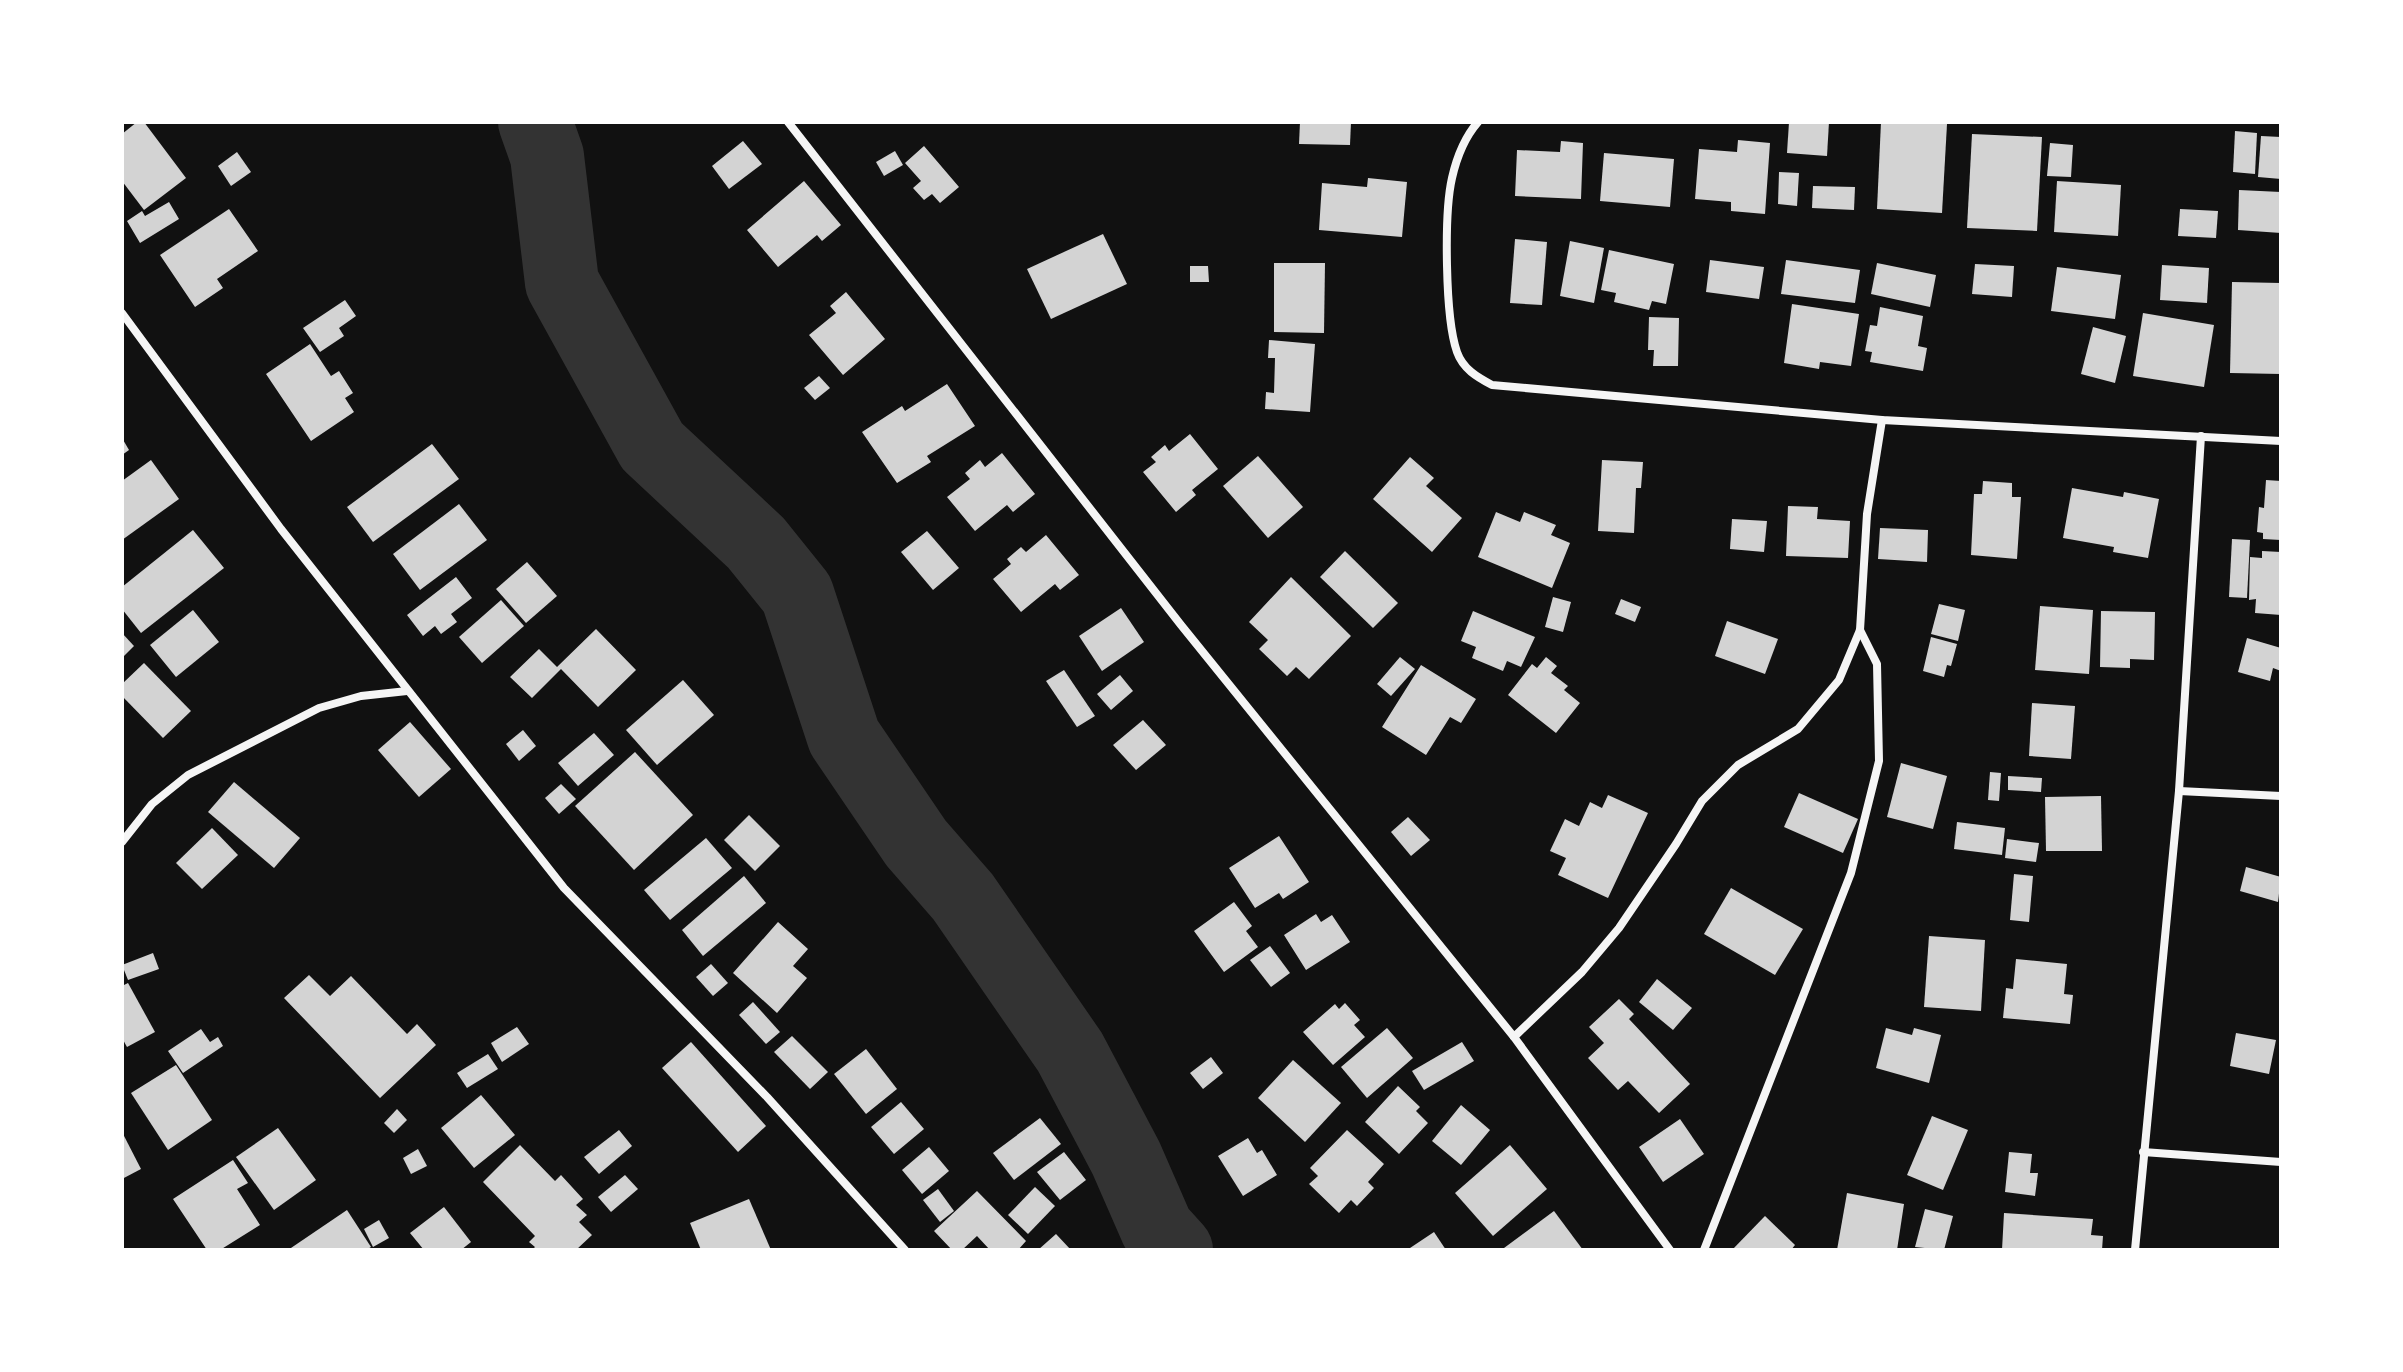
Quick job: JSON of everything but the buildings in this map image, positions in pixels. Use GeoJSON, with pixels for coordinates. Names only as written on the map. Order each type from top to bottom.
{"type":"FeatureCollection","features":[{"type":"Feature","properties":{"kind":"street"},"geometry":{"type":"LineString","coordinates":[[788,122],[1181,625],[1514,1037],[1670,1250]]}},
{"type":"Feature","properties":{"kind":"street"},"geometry":{"type":"LineString","coordinates":[[1478,122],[1464,138],[1452,178],[1448,220],[1449,301],[1456,351],[1465,367],[1492,385],[1882,420],[2281,441]]}},
{"type":"Feature","properties":{"kind":"street"},"geometry":{"type":"LineString","coordinates":[[122,313],[281,529],[564,888],[767,1097],[905,1250]]}},
{"type":"Feature","properties":{"kind":"street"},"geometry":{"type":"LineString","coordinates":[[1514,1037],[1582,972],[1619,928],[1702,801],[1738,765],[1798,729],[1839,680],[1860,630],[1867,514],[1882,420]]}},
{"type":"Feature","properties":{"kind":"street"},"geometry":{"type":"LineString","coordinates":[[2135,1250],[2179,791],[2201,436]]}},
{"type":"Feature","properties":{"kind":"street"},"geometry":{"type":"LineString","coordinates":[[1704,1250],[1851,873],[1879,761],[1877,664],[1860,630]]}},
{"type":"Feature","properties":{"kind":"street"},"geometry":{"type":"LineString","coordinates":[[122,842],[152,804],[188,775],[319,708],[361,696],[407,691]]}},
{"type":"Feature","properties":{"kind":"street"},"geometry":{"type":"LineString","coordinates":[[2179,791],[2281,796]]}},
{"type":"Feature","properties":{"kind":"street"},"geometry":{"type":"LineString","coordinates":[[2143,1152],[2281,1162]]}},
{"type":"Feature","properties":{"kind":"waterway"},"geometry":{"type":"LineString","coordinates":[[535,122],[547,156],[562,283],[652,446],[756,543],[797,594],[844,737],[916,843],[963,897],[1070,1052],[1126,1158],[1157,1229],[1176,1250]]}}]}
